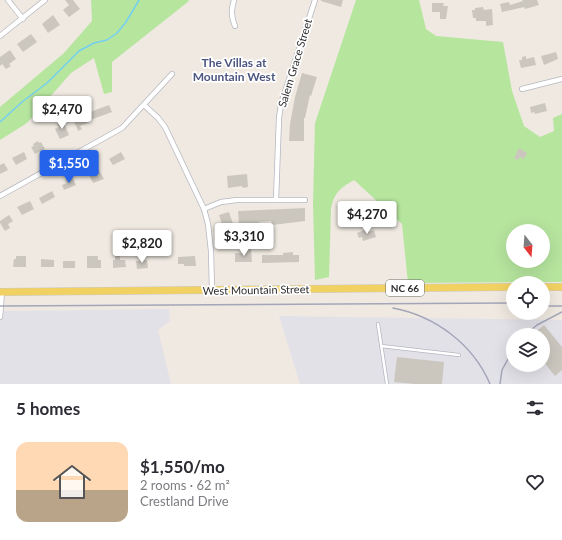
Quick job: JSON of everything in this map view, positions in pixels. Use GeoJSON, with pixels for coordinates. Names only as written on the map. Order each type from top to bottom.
{"type":"FeatureCollection","features":[{"type":"Feature","properties":{"kind":"main road","name":"West Mountain Street"},"geometry":{"type":"LineString","coordinates":[[1,292],[506,287]]}},
{"type":"Feature","properties":{"kind":"main road"},"geometry":{"type":"LineString","coordinates":[[550,287],[562,287]]}},
{"type":"Feature","properties":{"kind":"street"},"geometry":{"type":"LineString","coordinates":[[8,0],[23,19]]}},
{"type":"Feature","properties":{"kind":"street"},"geometry":{"type":"LineString","coordinates":[[0,36],[45,0]]}},
{"type":"Feature","properties":{"kind":"street"},"geometry":{"type":"LineString","coordinates":[[234,0],[231,10],[231,18],[235,26]]}},
{"type":"Feature","properties":{"kind":"street","name":"Salem Grace Street"},"geometry":{"type":"LineString","coordinates":[[276,200],[279,118],[281,104],[315,0]]}},
{"type":"Feature","properties":{"kind":"street"},"geometry":{"type":"LineString","coordinates":[[0,196],[122,128],[172,74]]}},
{"type":"Feature","properties":{"kind":"street"},"geometry":{"type":"LineString","coordinates":[[522,89],[562,79]]}},
{"type":"Feature","properties":{"kind":"street"},"geometry":{"type":"LineString","coordinates":[[144,105],[158,118],[164,127],[204,209],[208,224],[211,251],[212,290]]}},
{"type":"Feature","properties":{"kind":"street"},"geometry":{"type":"LineString","coordinates":[[204,209],[221,202],[237,200],[305,200]]}},
{"type":"Feature","properties":{"kind":"street"},"geometry":{"type":"LineString","coordinates":[[0,317],[1,292]]}},
{"type":"Feature","properties":{"kind":"lane"},"geometry":{"type":"LineString","coordinates":[[378,324],[387,384]]}},
{"type":"Feature","properties":{"kind":"lane"},"geometry":{"type":"LineString","coordinates":[[381,346],[459,355]]}},
{"type":"Feature","properties":{"kind":"shaded area"},"geometry":{"type":"Polygon","coordinates":[[[169,309],[170,321],[158,330],[171,384],[0,384],[0,311],[169,309]]]}},
{"type":"Feature","properties":{"kind":"shaded area"},"geometry":{"type":"Polygon","coordinates":[[[279,316],[562,320],[562,384],[300,384],[279,316]]]}},
{"type":"Feature","properties":{"kind":"green space"},"geometry":{"type":"Polygon","coordinates":[[[91,0],[189,1],[112,62],[112,92],[104,94],[94,58],[71,73],[27,123],[0,140],[0,107],[64,53],[92,21],[91,0]]]}},
{"type":"Feature","properties":{"kind":"green space"},"geometry":{"type":"Polygon","coordinates":[[[356,0],[419,0],[426,29],[436,36],[503,42],[512,91],[524,126],[540,137],[554,131],[553,118],[562,114],[562,282],[550,282],[550,276],[506,276],[506,282],[408,283],[402,224],[354,180],[338,192],[332,203],[329,277],[315,280],[313,203],[315,123],[356,0]]]}},
{"type":"Feature","properties":{"kind":"building"},"geometry":{"type":"Polygon","coordinates":[[[65,0],[73,0],[80,9],[69,17],[63,10],[69,5],[65,0]]]}},
{"type":"Feature","properties":{"kind":"building"},"geometry":{"type":"Polygon","coordinates":[[[321,0],[343,0],[341,7],[321,0]]]}},
{"type":"Feature","properties":{"kind":"building"},"geometry":{"type":"Polygon","coordinates":[[[522,0],[537,0],[539,5],[525,9],[524,7],[502,12],[500,4],[509,2],[510,5],[523,1],[522,0]]]}},
{"type":"Feature","properties":{"kind":"building"},"geometry":{"type":"Polygon","coordinates":[[[432,3],[444,3],[443,6],[448,6],[446,19],[440,19],[440,12],[432,12],[432,3]]]}},
{"type":"Feature","properties":{"kind":"building"},"geometry":{"type":"Polygon","coordinates":[[[483,7],[484,10],[492,9],[493,25],[486,26],[486,21],[476,21],[476,18],[473,18],[472,10],[483,7]]]}},
{"type":"Feature","properties":{"kind":"building"},"geometry":{"type":"Polygon","coordinates":[[[53,15],[60,25],[48,33],[42,24],[53,15]]]}},
{"type":"Feature","properties":{"kind":"building"},"geometry":{"type":"Polygon","coordinates":[[[31,34],[37,42],[23,52],[17,44],[31,34]]]}},
{"type":"Feature","properties":{"kind":"building"},"geometry":{"type":"Polygon","coordinates":[[[10,50],[16,59],[9,64],[11,66],[6,69],[2,64],[0,66],[0,57],[10,50]]]}},
{"type":"Feature","properties":{"kind":"building"},"geometry":{"type":"Polygon","coordinates":[[[556,52],[558,59],[544,65],[541,56],[556,52]]]}},
{"type":"Feature","properties":{"kind":"building"},"geometry":{"type":"Polygon","coordinates":[[[526,56],[526,59],[534,57],[536,65],[521,68],[519,60],[522,60],[522,57],[526,56]]]}},
{"type":"Feature","properties":{"kind":"building"},"geometry":{"type":"Polygon","coordinates":[[[302,73],[317,77],[311,96],[310,95],[304,118],[304,141],[289,141],[290,124],[295,97],[302,73]]]}},
{"type":"Feature","properties":{"kind":"building"},"geometry":{"type":"Polygon","coordinates":[[[545,103],[547,111],[535,114],[534,112],[531,113],[530,107],[545,103]]]}},
{"type":"Feature","properties":{"kind":"building"},"geometry":{"type":"Polygon","coordinates":[[[87,105],[90,112],[109,105],[112,112],[90,120],[90,122],[80,126],[82,129],[78,131],[74,121],[85,116],[82,107],[87,105]]]}},
{"type":"Feature","properties":{"kind":"building"},"geometry":{"type":"Polygon","coordinates":[[[63,121],[69,135],[60,139],[55,129],[59,127],[57,124],[63,121]]]}},
{"type":"Feature","properties":{"kind":"building"},"geometry":{"type":"Polygon","coordinates":[[[38,141],[39,143],[41,142],[45,149],[35,154],[31,147],[38,141]]]}},
{"type":"Feature","properties":{"kind":"building"},"geometry":{"type":"Polygon","coordinates":[[[519,148],[527,153],[524,159],[520,157],[518,160],[514,158],[519,148]]]}},
{"type":"Feature","properties":{"kind":"building"},"geometry":{"type":"Polygon","coordinates":[[[24,152],[27,159],[16,165],[12,158],[24,152]]]}},
{"type":"Feature","properties":{"kind":"building"},"geometry":{"type":"Polygon","coordinates":[[[121,152],[125,159],[113,165],[109,159],[121,152]]]}},
{"type":"Feature","properties":{"kind":"building"},"geometry":{"type":"Polygon","coordinates":[[[4,163],[8,170],[0,174],[0,165],[4,163]]]}},
{"type":"Feature","properties":{"kind":"building"},"geometry":{"type":"Polygon","coordinates":[[[88,167],[90,171],[97,167],[104,179],[93,183],[88,173],[86,175],[83,169],[88,167]]]}},
{"type":"Feature","properties":{"kind":"building"},"geometry":{"type":"Polygon","coordinates":[[[247,174],[248,187],[243,188],[242,186],[228,188],[227,176],[247,174]]]}},
{"type":"Feature","properties":{"kind":"building"},"geometry":{"type":"Polygon","coordinates":[[[72,177],[76,185],[64,190],[62,185],[67,183],[65,180],[72,177]]]}},
{"type":"Feature","properties":{"kind":"building"},"geometry":{"type":"Polygon","coordinates":[[[52,191],[55,197],[42,204],[39,198],[52,191]]]}},
{"type":"Feature","properties":{"kind":"building"},"geometry":{"type":"Polygon","coordinates":[[[30,201],[34,209],[22,215],[17,207],[30,201]]]}},
{"type":"Feature","properties":{"kind":"building"},"geometry":{"type":"Polygon","coordinates":[[[305,208],[305,221],[272,225],[271,221],[259,222],[259,226],[255,226],[255,224],[239,224],[238,211],[305,208]]]}},
{"type":"Feature","properties":{"kind":"building"},"geometry":{"type":"Polygon","coordinates":[[[229,212],[234,227],[224,230],[219,215],[229,212]]]}},
{"type":"Feature","properties":{"kind":"building"},"geometry":{"type":"Polygon","coordinates":[[[9,215],[13,221],[8,224],[10,228],[5,231],[0,221],[9,215]]]}},
{"type":"Feature","properties":{"kind":"building"},"geometry":{"type":"Polygon","coordinates":[[[367,229],[368,232],[374,230],[376,237],[363,241],[362,237],[359,238],[357,233],[367,229]]]}},
{"type":"Feature","properties":{"kind":"building"},"geometry":{"type":"Polygon","coordinates":[[[251,248],[252,262],[235,262],[235,253],[246,253],[246,249],[251,248]]]}},
{"type":"Feature","properties":{"kind":"building"},"geometry":{"type":"Polygon","coordinates":[[[293,252],[293,255],[299,255],[299,262],[262,263],[262,255],[283,255],[283,253],[293,252]]]}},
{"type":"Feature","properties":{"kind":"building"},"geometry":{"type":"Polygon","coordinates":[[[120,255],[120,260],[125,260],[126,267],[113,268],[113,260],[115,260],[115,256],[120,255]]]}},
{"type":"Feature","properties":{"kind":"building"},"geometry":{"type":"Polygon","coordinates":[[[16,256],[26,256],[26,267],[13,267],[16,256]]]}},
{"type":"Feature","properties":{"kind":"building"},"geometry":{"type":"Polygon","coordinates":[[[87,256],[98,256],[98,260],[101,260],[101,268],[87,268],[87,256]]]}},
{"type":"Feature","properties":{"kind":"building"},"geometry":{"type":"Polygon","coordinates":[[[195,256],[196,266],[184,266],[184,264],[178,264],[178,257],[195,256]]]}},
{"type":"Feature","properties":{"kind":"building"},"geometry":{"type":"Polygon","coordinates":[[[41,259],[54,260],[54,267],[41,267],[41,259]]]}},
{"type":"Feature","properties":{"kind":"building"},"geometry":{"type":"Polygon","coordinates":[[[147,260],[148,268],[137,269],[136,261],[147,260]]]}},
{"type":"Feature","properties":{"kind":"building"},"geometry":{"type":"Polygon","coordinates":[[[63,261],[75,261],[75,268],[63,268],[63,261]]]}},
{"type":"Feature","properties":{"kind":"building"},"geometry":{"type":"Polygon","coordinates":[[[550,332],[562,347],[562,370],[555,376],[550,370],[550,332]]]}},
{"type":"Feature","properties":{"kind":"building"},"geometry":{"type":"Polygon","coordinates":[[[397,357],[444,362],[442,384],[394,382],[397,357]]]}},
{"type":"Feature","properties":{"kind":"waterway"},"geometry":{"type":"LineString","coordinates":[[0,122],[22,102],[47,83],[79,51],[94,43],[107,40],[117,33],[126,22],[139,0]]}},
{"type":"Feature","properties":{"kind":"railway"},"geometry":{"type":"LineString","coordinates":[[0,306],[506,303]]}},
{"type":"Feature","properties":{"kind":"railway"},"geometry":{"type":"LineString","coordinates":[[550,306],[562,306]]}},
{"type":"Feature","properties":{"kind":"railway"},"geometry":{"type":"LineString","coordinates":[[393,308],[409,312],[423,318],[438,325],[451,334],[474,356],[490,384]]}},
{"type":"Feature","properties":{"kind":"railway"},"geometry":{"type":"LineString","coordinates":[[533,328],[562,312]]}},
{"type":"Feature","properties":{"kind":"railway"},"geometry":{"type":"LineString","coordinates":[[500,384],[502,370],[506,363]]}},
{"type":"Feature","properties":{"kind":"district","name":"The Villas at Mountain West"},"geometry":{"type":"Point","coordinates":[234,70]}}]}
